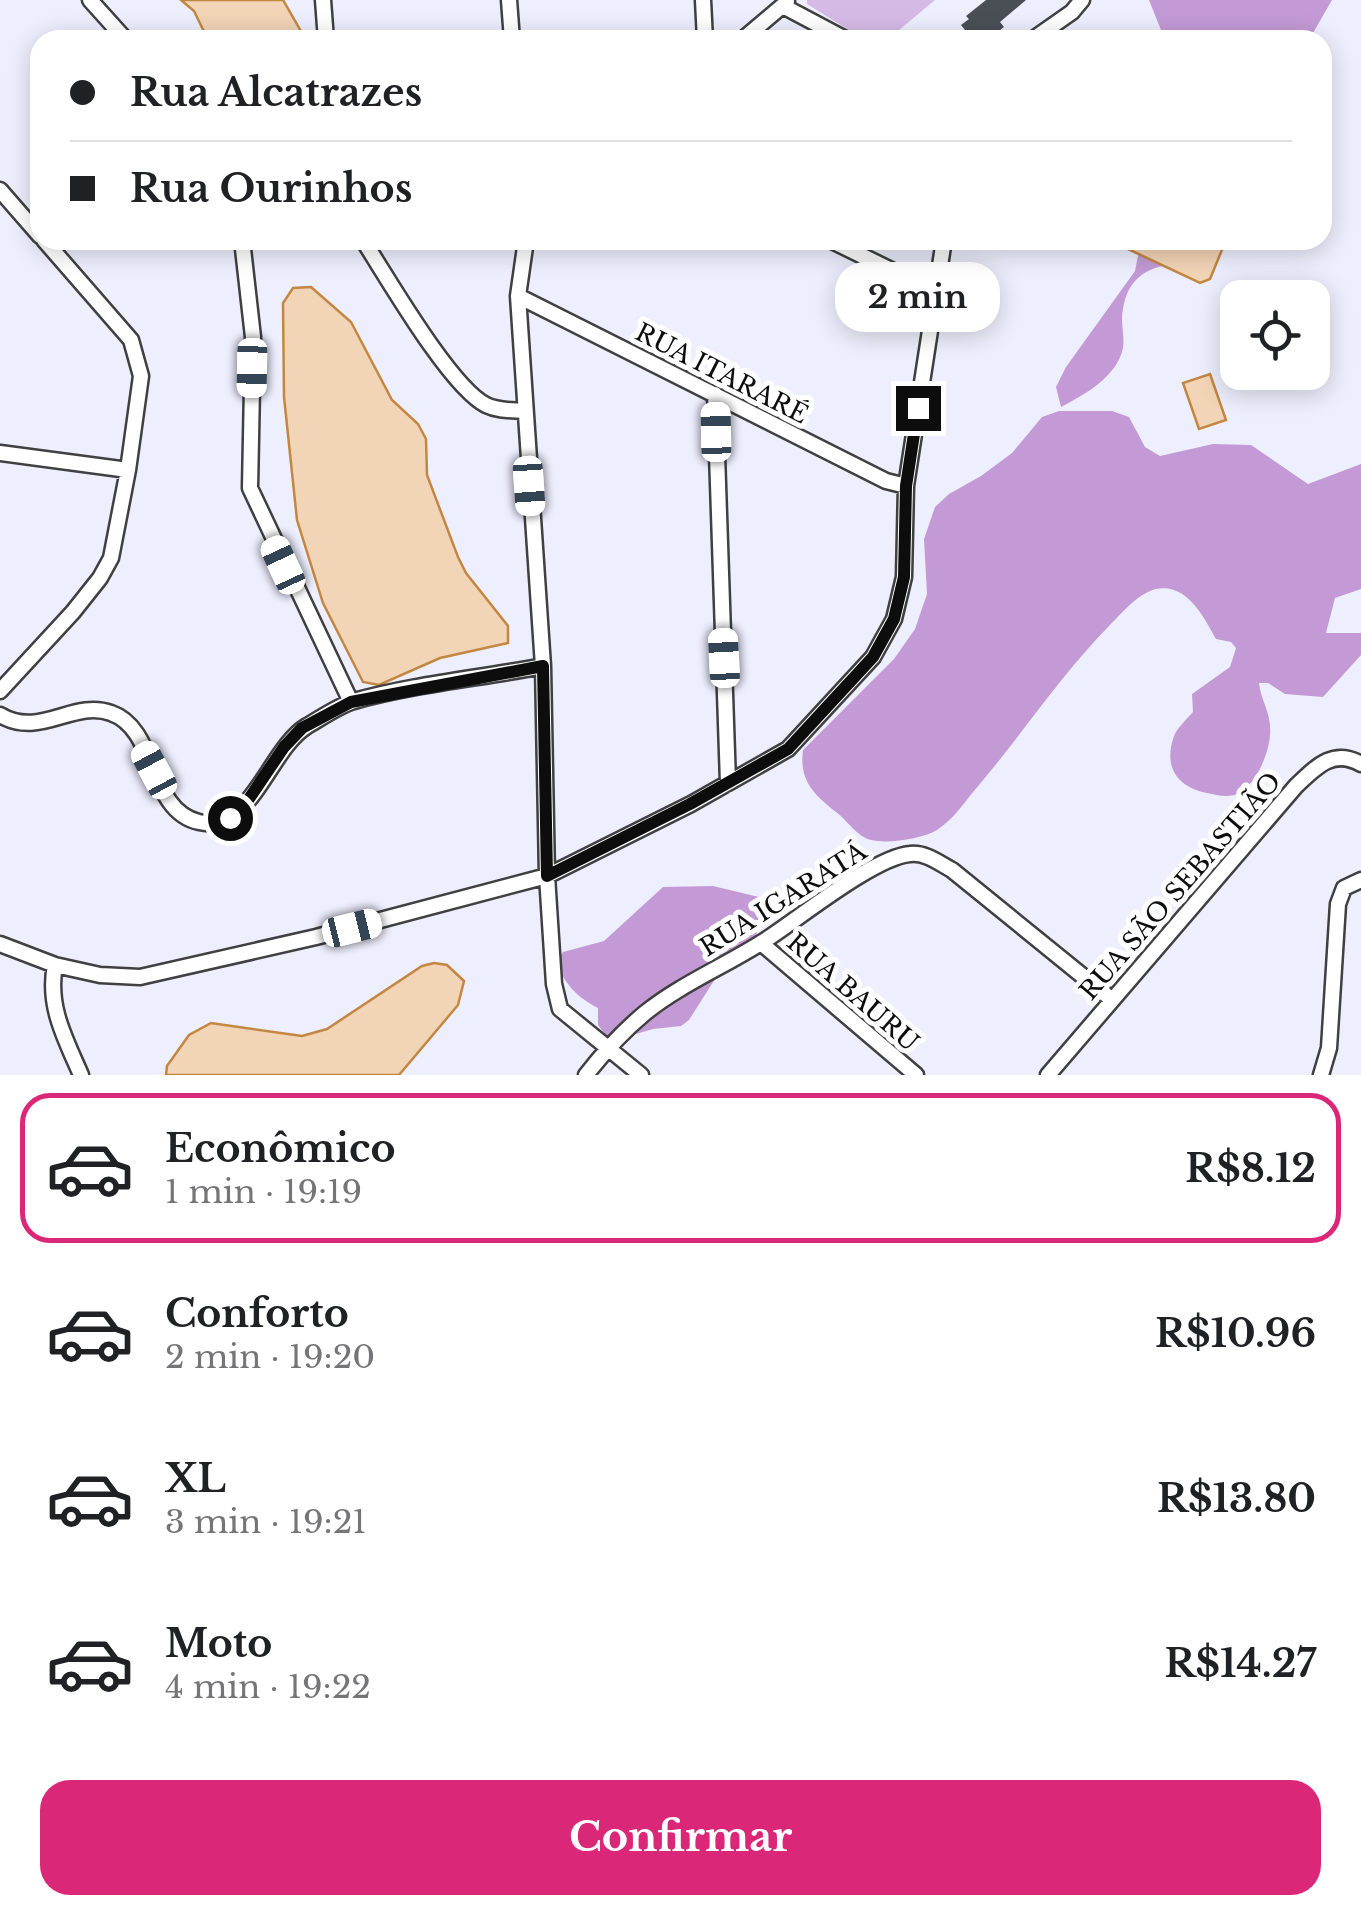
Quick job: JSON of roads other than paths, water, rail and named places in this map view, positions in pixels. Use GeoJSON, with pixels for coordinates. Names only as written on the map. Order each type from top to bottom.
{"type":"FeatureCollection","features":[{"type":"Feature","properties":{"kind":"street"},"geometry":{"type":"LineString","coordinates":[[90,0],[117,30]]}},
{"type":"Feature","properties":{"kind":"street"},"geometry":{"type":"LineString","coordinates":[[323,0],[325,30]]}},
{"type":"Feature","properties":{"kind":"street"},"geometry":{"type":"LineString","coordinates":[[509,0],[511,30]]}},
{"type":"Feature","properties":{"kind":"street"},"geometry":{"type":"LineString","coordinates":[[703,0],[704,30]]}},
{"type":"Feature","properties":{"kind":"street"},"geometry":{"type":"LineString","coordinates":[[1046,30],[1082,0]]}},
{"type":"Feature","properties":{"kind":"street"},"geometry":{"type":"LineString","coordinates":[[754,30],[787,3],[831,30]]}},
{"type":"Feature","properties":{"kind":"street"},"geometry":{"type":"LineString","coordinates":[[0,190],[30,224]]}},
{"type":"Feature","properties":{"kind":"street"},"geometry":{"type":"LineString","coordinates":[[0,692],[100,578],[110,558],[141,376],[130,340],[52,250]]}},
{"type":"Feature","properties":{"kind":"street"},"geometry":{"type":"LineString","coordinates":[[243,250],[253,336],[250,488],[351,702]]}},
{"type":"Feature","properties":{"kind":"street"},"geometry":{"type":"LineString","coordinates":[[369,250],[422,334],[474,397],[499,410],[525,411]]}},
{"type":"Feature","properties":{"kind":"street"},"geometry":{"type":"LineString","coordinates":[[525,250],[518,296],[543,666],[547,876],[557,1000],[560,1008],[641,1075]]}},
{"type":"Feature","properties":{"kind":"street"},"geometry":{"type":"LineString","coordinates":[[850,250],[936,292]]}},
{"type":"Feature","properties":{"kind":"street"},"geometry":{"type":"LineString","coordinates":[[0,944],[55,965],[100,975],[140,977],[334,933],[547,876],[788,749],[884,642],[894,619],[904,577],[906,486],[942,250]]}},
{"type":"Feature","properties":{"kind":"street","name":"RUA ITARARÉ"},"geometry":{"type":"LineString","coordinates":[[518,296],[886,481],[906,486]]}},
{"type":"Feature","properties":{"kind":"street"},"geometry":{"type":"LineString","coordinates":[[715,394],[728,783]]}},
{"type":"Feature","properties":{"kind":"street"},"geometry":{"type":"LineString","coordinates":[[0,454],[128,470]]}},
{"type":"Feature","properties":{"kind":"street"},"geometry":{"type":"LineString","coordinates":[[0,715],[28,725],[94,710],[124,719],[174,808],[200,823],[216,823],[242,809],[284,747],[302,728],[351,702],[543,666]]}},
{"type":"Feature","properties":{"kind":"street","name":"RUA SÃO SEBASTIÃO"},"geometry":{"type":"LineString","coordinates":[[1048,1075],[1319,764],[1334,756],[1361,764]]}},
{"type":"Feature","properties":{"kind":"street","name":"RUA IGARATÁ"},"geometry":{"type":"LineString","coordinates":[[586,1075],[607,1048],[647,1012],[890,859],[912,853],[952,870],[1111,999]]}},
{"type":"Feature","properties":{"kind":"street"},"geometry":{"type":"LineString","coordinates":[[1321,1075],[1329,1048],[1338,904],[1344,888],[1361,880]]}},
{"type":"Feature","properties":{"kind":"street","name":"RUA BAURU"},"geometry":{"type":"LineString","coordinates":[[761,943],[916,1075]]}},
{"type":"Feature","properties":{"kind":"street"},"geometry":{"type":"LineString","coordinates":[[55,965],[51,984],[55,1014],[76,1073]]}}]}
